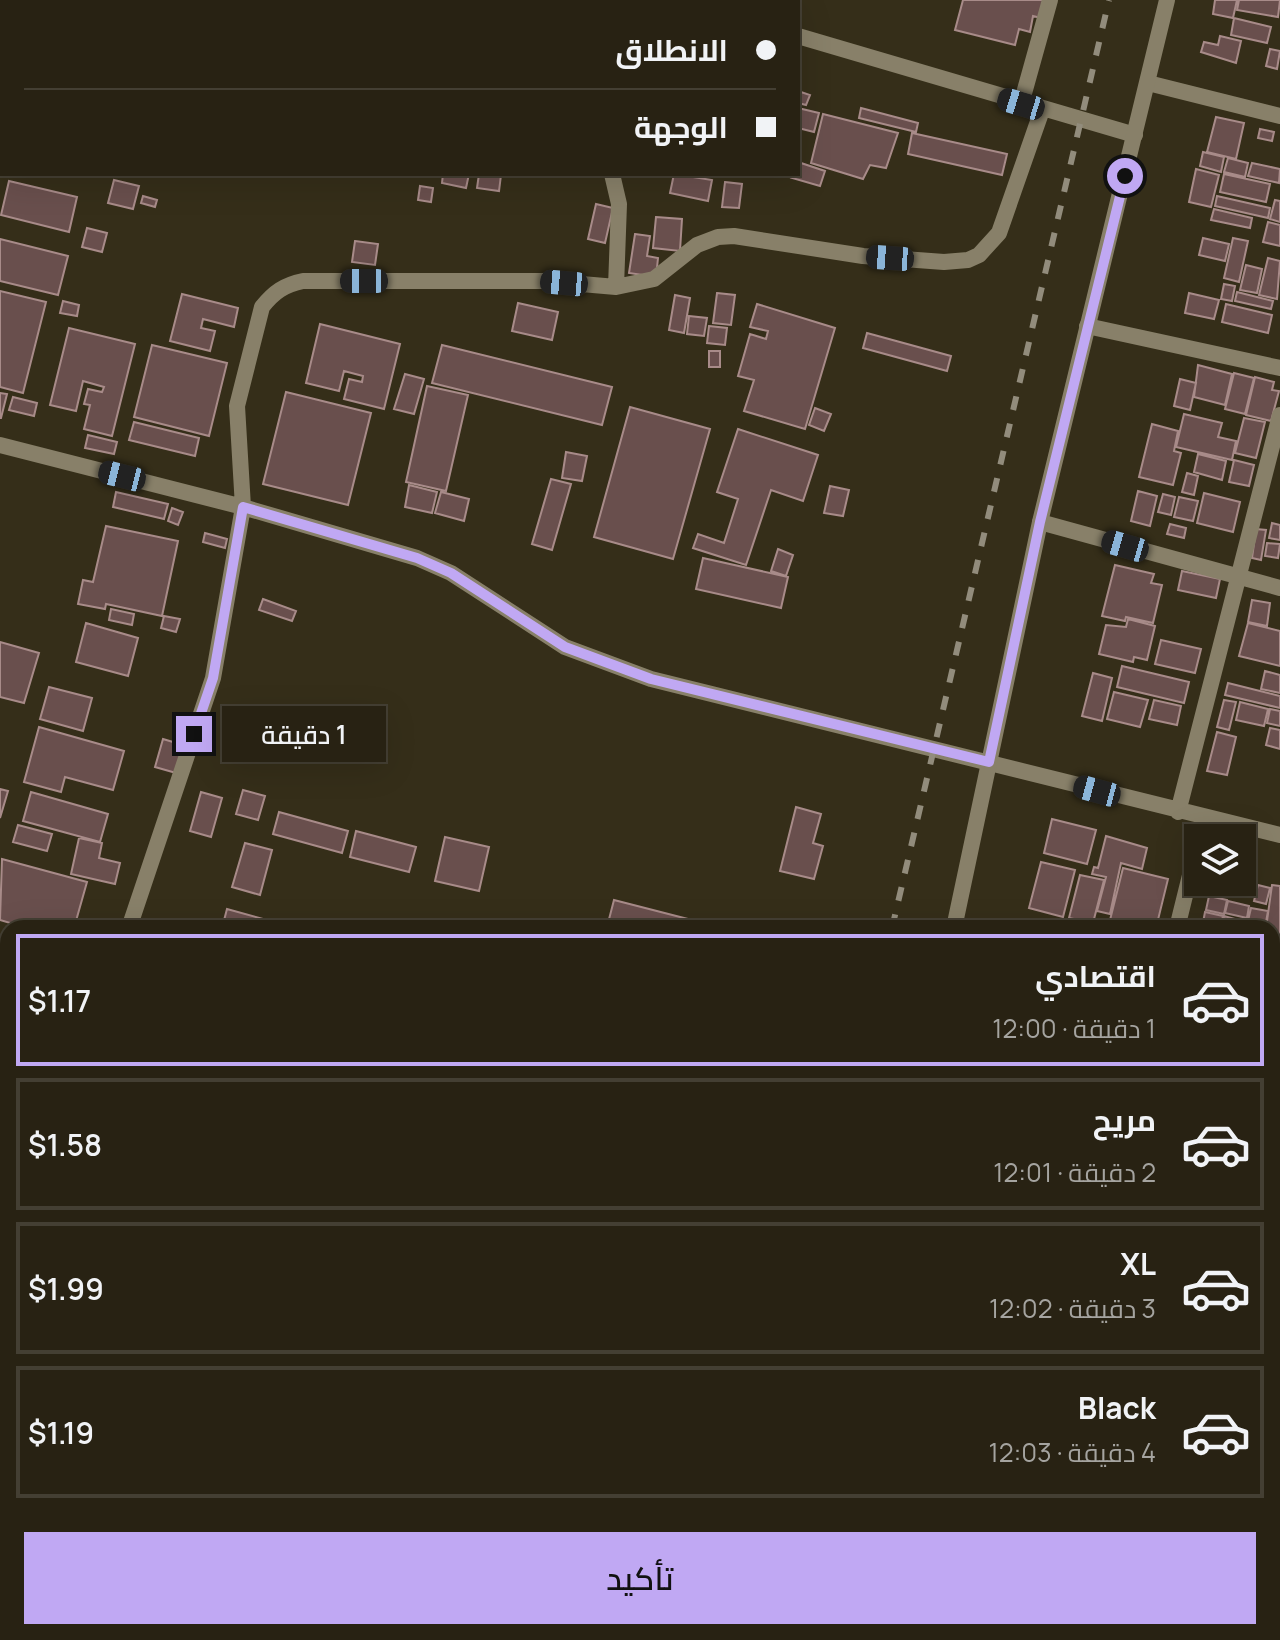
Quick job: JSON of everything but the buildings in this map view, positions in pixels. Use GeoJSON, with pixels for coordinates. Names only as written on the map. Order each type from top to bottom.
{"type":"FeatureCollection","features":[{"type":"Feature","properties":{"kind":"street"},"geometry":{"type":"LineString","coordinates":[[1021,104],[1050,0]]}},
{"type":"Feature","properties":{"kind":"street"},"geometry":{"type":"LineString","coordinates":[[956,920],[1040,522],[1167,0]]}},
{"type":"Feature","properties":{"kind":"street"},"geometry":{"type":"LineString","coordinates":[[800,37],[1135,135]]}},
{"type":"Feature","properties":{"kind":"street"},"geometry":{"type":"LineString","coordinates":[[1148,83],[1280,116]]}},
{"type":"Feature","properties":{"kind":"street"},"geometry":{"type":"LineString","coordinates":[[132,920],[213,678],[243,507],[237,406],[262,307],[285,284],[303,281],[547,281],[616,287],[654,279],[697,245],[718,237],[734,236],[863,256],[968,260],[989,247],[999,233],[1042,110]]}},
{"type":"Feature","properties":{"kind":"street"},"geometry":{"type":"LineString","coordinates":[[612,176],[619,204],[616,287]]}},
{"type":"Feature","properties":{"kind":"street"},"geometry":{"type":"LineString","coordinates":[[1087,326],[1280,368]]}},
{"type":"Feature","properties":{"kind":"street"},"geometry":{"type":"LineString","coordinates":[[1178,812],[1280,415]]}},
{"type":"Feature","properties":{"kind":"street"},"geometry":{"type":"LineString","coordinates":[[0,445],[243,507],[417,558],[451,573],[565,647],[651,679],[1280,835]]}},
{"type":"Feature","properties":{"kind":"street"},"geometry":{"type":"LineString","coordinates":[[1040,522],[1280,588]]}},
{"type":"Feature","properties":{"kind":"street"},"geometry":{"type":"LineString","coordinates":[[1203,824],[1204,818]]}},
{"type":"Feature","properties":{"kind":"street"},"geometry":{"type":"LineString","coordinates":[[1179,920],[1185,896]]}},
{"type":"Feature","properties":{"kind":"railway"},"geometry":{"type":"LineString","coordinates":[[894,920],[1109,0]]}},
{"type":"Feature","properties":{"kind":"route"},"geometry":{"type":"LineString","coordinates":[[194,734],[213,678],[243,507],[417,558],[451,573],[565,647],[651,679],[989,762],[1040,522],[1125,176]]}}]}
